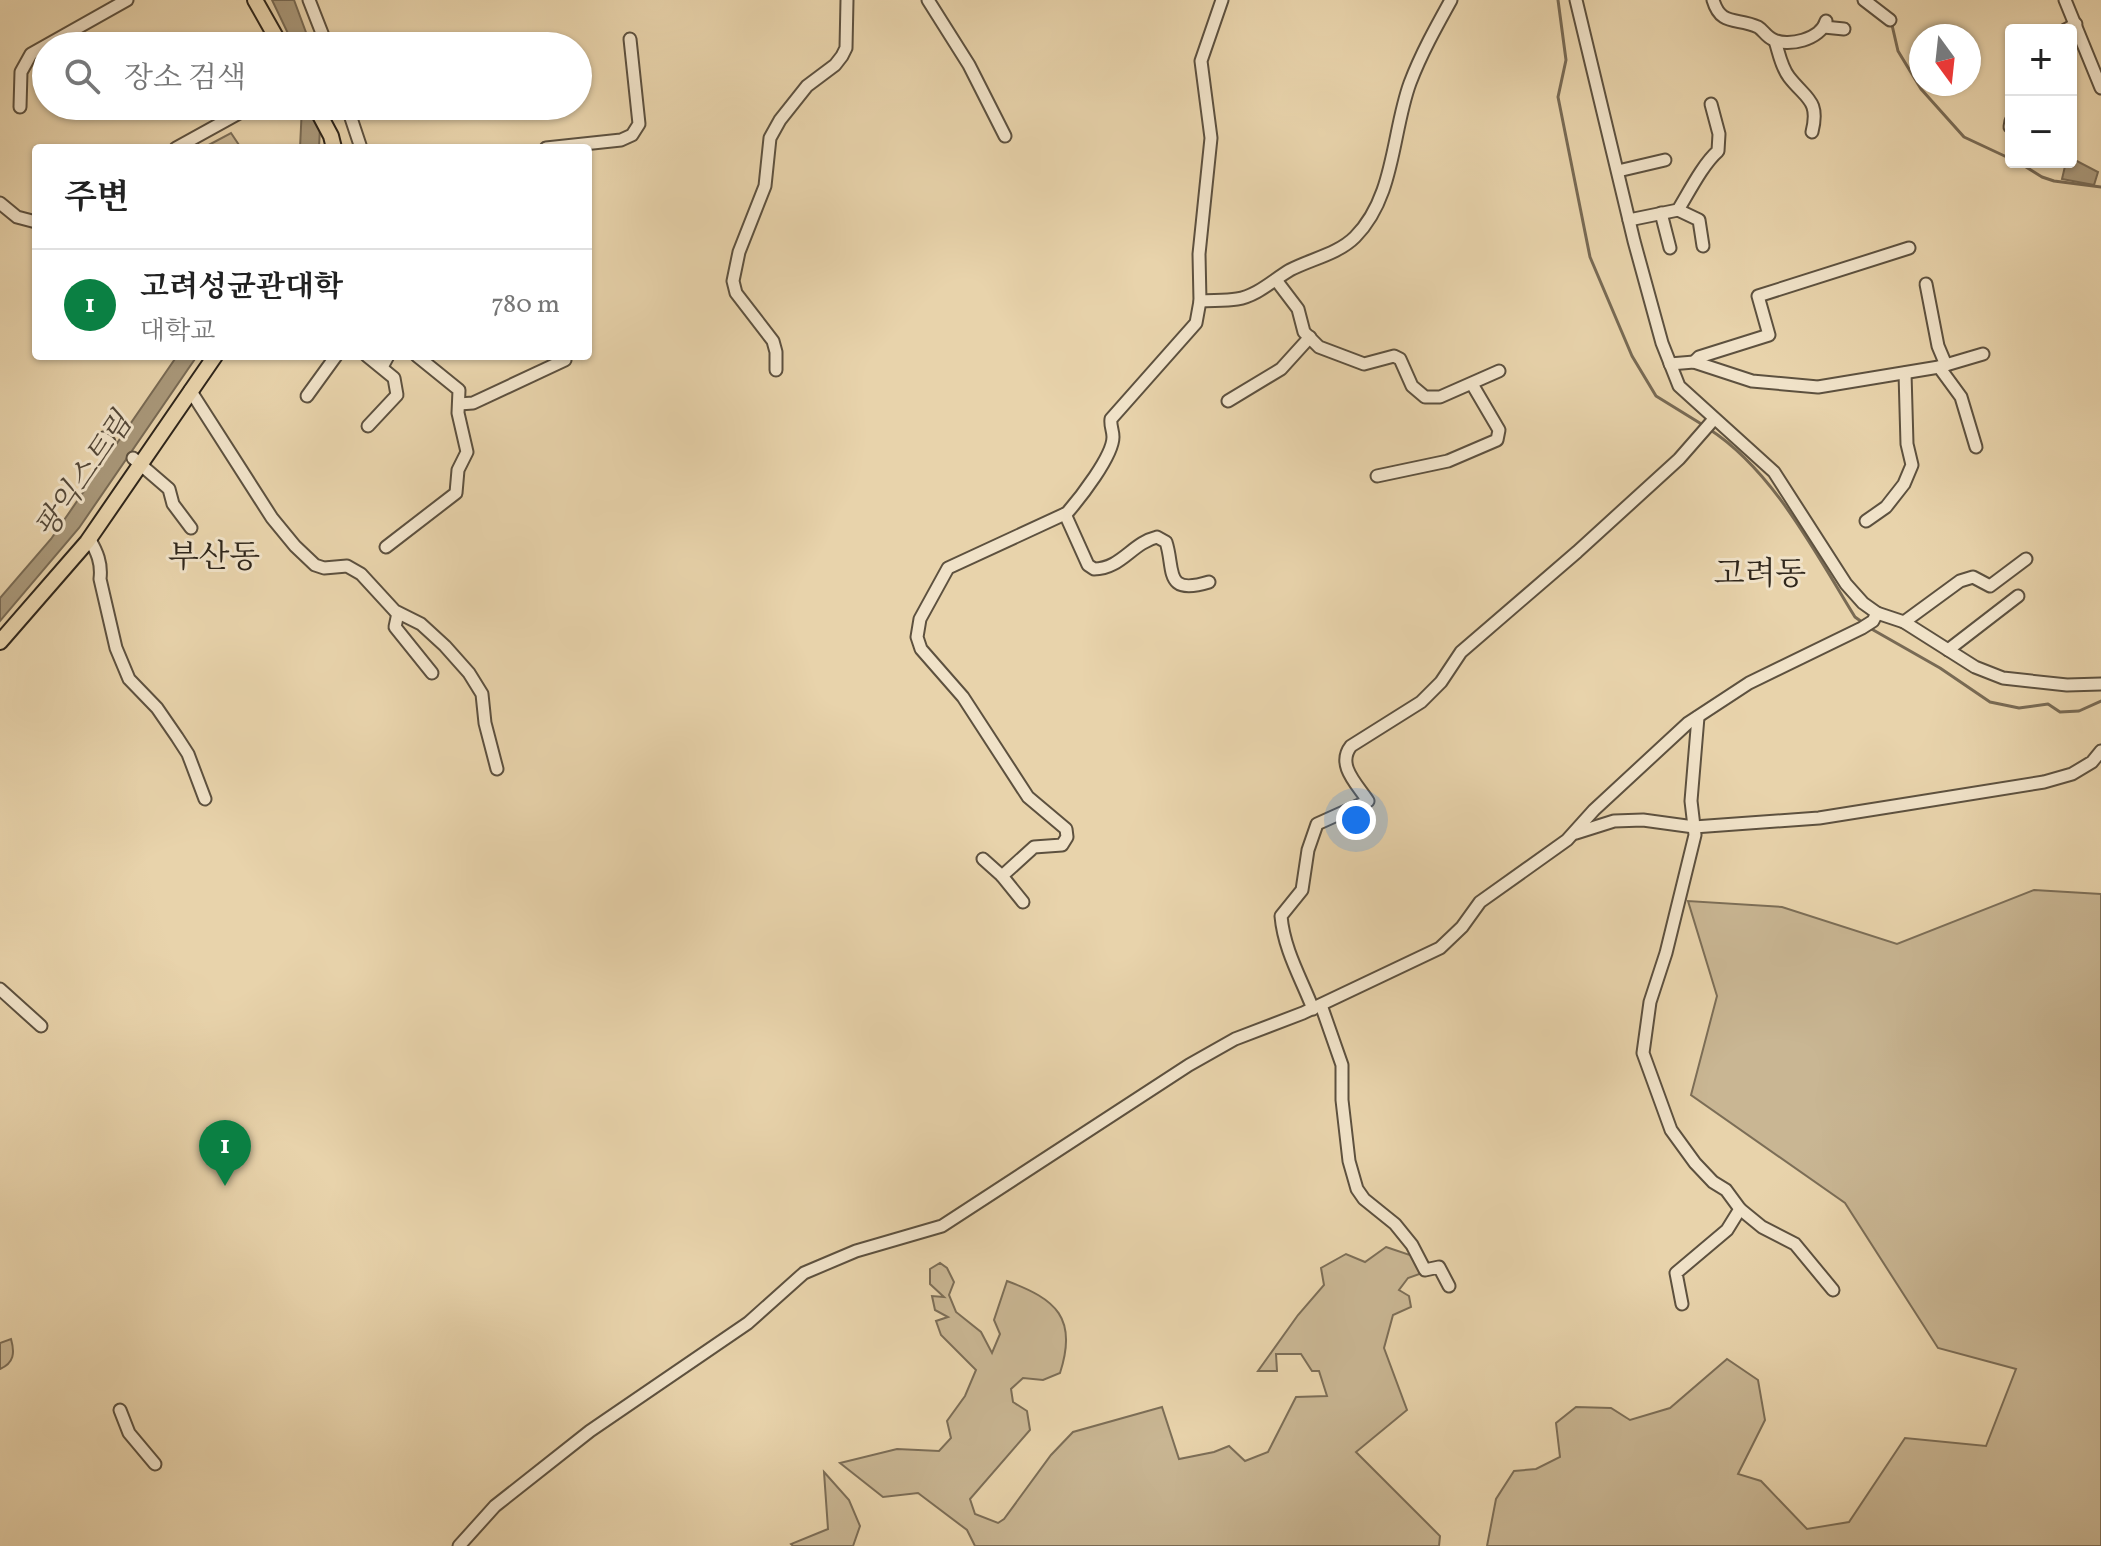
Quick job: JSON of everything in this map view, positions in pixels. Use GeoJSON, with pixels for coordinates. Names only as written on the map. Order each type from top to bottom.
{"type":"FeatureCollection","features":[{"type":"Feature","properties":{"kind":"main road"},"geometry":{"type":"LineString","coordinates":[[255,0],[273,32]]}},
{"type":"Feature","properties":{"kind":"main road"},"geometry":{"type":"LineString","coordinates":[[322,120],[332,144]]}},
{"type":"Feature","properties":{"kind":"main road"},"geometry":{"type":"LineString","coordinates":[[0,642],[89,538],[137,461],[212,360]]}},
{"type":"Feature","properties":{"kind":"street"},"geometry":{"type":"LineString","coordinates":[[70,32],[127,0]]}},
{"type":"Feature","properties":{"kind":"street"},"geometry":{"type":"LineString","coordinates":[[309,0],[322,32]]}},
{"type":"Feature","properties":{"kind":"street"},"geometry":{"type":"LineString","coordinates":[[776,370],[773,341],[736,293],[733,281],[739,252],[765,186],[770,138],[807,86],[842,56],[846,48],[847,0]]}},
{"type":"Feature","properties":{"kind":"street"},"geometry":{"type":"LineString","coordinates":[[928,0],[962,54],[1005,136]]}},
{"type":"Feature","properties":{"kind":"street"},"geometry":{"type":"LineString","coordinates":[[1002,876],[1034,847],[1062,845],[1067,837],[1066,829],[1028,797],[963,697],[921,649],[917,637],[920,619],[948,568],[1065,514],[1080,497],[1110,450],[1113,436],[1111,419],[1196,323],[1200,301],[1199,254],[1211,138],[1201,61],[1222,0]]}},
{"type":"Feature","properties":{"kind":"street"},"geometry":{"type":"LineString","coordinates":[[1200,301],[1238,299],[1259,291],[1291,270],[1343,246],[1356,236],[1371,216],[1383,190],[1409,85],[1429,39],[1451,0]]}},
{"type":"Feature","properties":{"kind":"street"},"geometry":{"type":"LineString","coordinates":[[1576,0],[1629,220],[1679,386],[1774,472],[1846,584],[1863,603],[1870,621]]}},
{"type":"Feature","properties":{"kind":"street"},"geometry":{"type":"LineString","coordinates":[[1713,0],[1717,13],[1724,18],[1760,28],[1775,41],[1789,77],[1812,100],[1812,132]]}},
{"type":"Feature","properties":{"kind":"street"},"geometry":{"type":"LineString","coordinates":[[1864,0],[1890,20]]}},
{"type":"Feature","properties":{"kind":"street"},"geometry":{"type":"LineString","coordinates":[[2065,0],[2076,24]]}},
{"type":"Feature","properties":{"kind":"street"},"geometry":{"type":"LineString","coordinates":[[1775,41],[1790,44],[1815,34],[1825,24],[1844,29]]}},
{"type":"Feature","properties":{"kind":"street"},"geometry":{"type":"LineString","coordinates":[[2077,27],[2101,88]]}},
{"type":"Feature","properties":{"kind":"street"},"geometry":{"type":"LineString","coordinates":[[584,144],[621,140],[632,135],[639,124],[630,39]]}},
{"type":"Feature","properties":{"kind":"street"},"geometry":{"type":"LineString","coordinates":[[20,107],[21,72],[32,53]]}},
{"type":"Feature","properties":{"kind":"street"},"geometry":{"type":"LineString","coordinates":[[1678,210],[1701,177],[1707,161],[1718,151],[1719,134],[1711,104]]}},
{"type":"Feature","properties":{"kind":"street"},"geometry":{"type":"LineString","coordinates":[[183,144],[227,120]]}},
{"type":"Feature","properties":{"kind":"street"},"geometry":{"type":"LineString","coordinates":[[352,120],[360,144]]}},
{"type":"Feature","properties":{"kind":"street"},"geometry":{"type":"LineString","coordinates":[[1618,171],[1665,160]]}},
{"type":"Feature","properties":{"kind":"street"},"geometry":{"type":"LineString","coordinates":[[0,203],[17,217],[32,221]]}},
{"type":"Feature","properties":{"kind":"street"},"geometry":{"type":"LineString","coordinates":[[1629,220],[1678,210],[1699,220],[1703,246]]}},
{"type":"Feature","properties":{"kind":"street"},"geometry":{"type":"LineString","coordinates":[[1661,213],[1670,248]]}},
{"type":"Feature","properties":{"kind":"street"},"geometry":{"type":"LineString","coordinates":[[1694,362],[1699,357],[1769,335],[1758,296],[1909,248]]}},
{"type":"Feature","properties":{"kind":"street"},"geometry":{"type":"LineString","coordinates":[[1276,280],[1298,309],[1304,332],[1319,347],[1364,364],[1394,356],[1400,359],[1412,386],[1425,397],[1440,397],[1499,371]]}},
{"type":"Feature","properties":{"kind":"street"},"geometry":{"type":"LineString","coordinates":[[1926,284],[1943,366],[1961,397],[1976,447]]}},
{"type":"Feature","properties":{"kind":"street"},"geometry":{"type":"LineString","coordinates":[[1228,401],[1281,369],[1310,337]]}},
{"type":"Feature","properties":{"kind":"street"},"geometry":{"type":"LineString","coordinates":[[1670,364],[1694,362],[1752,381],[1818,387],[1943,366],[1983,354]]}},
{"type":"Feature","properties":{"kind":"street"},"geometry":{"type":"LineString","coordinates":[[307,396],[333,360]]}},
{"type":"Feature","properties":{"kind":"street"},"geometry":{"type":"LineString","coordinates":[[386,547],[456,493],[458,470],[467,452],[458,413],[459,390],[422,360]]}},
{"type":"Feature","properties":{"kind":"street"},"geometry":{"type":"LineString","coordinates":[[459,404],[473,403],[565,360]]}},
{"type":"Feature","properties":{"kind":"street"},"geometry":{"type":"LineString","coordinates":[[368,426],[397,395],[394,378],[385,362]]}},
{"type":"Feature","properties":{"kind":"street"},"geometry":{"type":"LineString","coordinates":[[1866,521],[1886,507],[1904,484],[1912,465],[1907,444],[1905,373]]}},
{"type":"Feature","properties":{"kind":"street"},"geometry":{"type":"LineString","coordinates":[[1377,476],[1448,461],[1497,440],[1499,430],[1472,384]]}},
{"type":"Feature","properties":{"kind":"street"},"geometry":{"type":"LineString","coordinates":[[190,390],[272,518],[295,546],[315,565],[324,568],[347,566],[361,574],[398,613],[421,624],[469,673],[482,694],[485,723],[497,769]]}},
{"type":"Feature","properties":{"kind":"street"},"geometry":{"type":"LineString","coordinates":[[1449,1286],[1439,1267],[1425,1270],[1412,1245],[1395,1224],[1364,1199],[1357,1189],[1349,1161],[1342,1100],[1342,1065],[1317,1007],[1294,969],[1281,916],[1302,890],[1308,850],[1317,824],[1368,801],[1345,766],[1346,753],[1351,746],[1421,702],[1441,682],[1461,652],[1679,459],[1713,420]]}},
{"type":"Feature","properties":{"kind":"street"},"geometry":{"type":"LineString","coordinates":[[137,461],[169,489],[173,504],[191,528]]}},
{"type":"Feature","properties":{"kind":"street"},"geometry":{"type":"LineString","coordinates":[[1065,514],[1088,565],[1094,569],[1117,564],[1136,547],[1157,537],[1166,542],[1170,572],[1181,584],[1192,587],[1209,582]]}},
{"type":"Feature","properties":{"kind":"street"},"geometry":{"type":"LineString","coordinates":[[89,538],[98,552],[102,569],[100,579],[121,663],[129,679],[157,708],[188,754],[205,799]]}},
{"type":"Feature","properties":{"kind":"street"},"geometry":{"type":"LineString","coordinates":[[1904,622],[1960,581],[1973,577],[1990,586],[2026,559]]}},
{"type":"Feature","properties":{"kind":"street"},"geometry":{"type":"LineString","coordinates":[[1948,650],[2018,596]]}},
{"type":"Feature","properties":{"kind":"street"},"geometry":{"type":"LineString","coordinates":[[398,613],[395,627],[432,673]]}},
{"type":"Feature","properties":{"kind":"street"},"geometry":{"type":"LineString","coordinates":[[459,1546],[495,1506],[613,1415],[748,1323],[804,1273],[856,1251],[942,1226],[1189,1065],[1235,1039],[1317,1007],[1440,948],[1462,927],[1480,902],[1572,834],[1606,799],[1698,717],[1749,683],[1870,621],[1904,622],[1975,667],[2003,678],[2067,685],[2101,684]]}},
{"type":"Feature","properties":{"kind":"street"},"geometry":{"type":"LineString","coordinates":[[1698,717],[1691,801],[1695,835],[1666,953],[1650,1002],[1643,1053],[1671,1130],[1695,1163],[1762,1227],[1795,1244],[1833,1290]]}},
{"type":"Feature","properties":{"kind":"street"},"geometry":{"type":"LineString","coordinates":[[1572,834],[1614,821],[1643,820],[1694,827],[1819,818],[2044,782],[2072,774],[2092,762],[2101,751]]}},
{"type":"Feature","properties":{"kind":"street"},"geometry":{"type":"LineString","coordinates":[[983,859],[1023,902]]}},
{"type":"Feature","properties":{"kind":"street"},"geometry":{"type":"LineString","coordinates":[[0,989],[41,1026]]}},
{"type":"Feature","properties":{"kind":"street"},"geometry":{"type":"LineString","coordinates":[[1682,1304],[1676,1273],[1727,1230],[1740,1209]]}},
{"type":"Feature","properties":{"kind":"street"},"geometry":{"type":"LineString","coordinates":[[120,1410],[129,1433],[155,1464]]}},
{"type":"Feature","properties":{"kind":"shaded area"},"geometry":{"type":"Polygon","coordinates":[[[272,0],[294,0],[306,32],[287,32],[272,0]]]}},
{"type":"Feature","properties":{"kind":"shaded area"},"geometry":{"type":"Polygon","coordinates":[[[301,120],[320,120],[319,144],[300,144],[301,120]]]}},
{"type":"Feature","properties":{"kind":"shaded area"},"geometry":{"type":"Polygon","coordinates":[[[231,133],[238,144],[210,144],[231,133]]]}},
{"type":"Feature","properties":{"kind":"shaded area"},"geometry":{"type":"Polygon","coordinates":[[[2077,161],[2098,172],[2094,185],[2062,179],[2065,168],[2077,168],[2077,161]]]}},
{"type":"Feature","properties":{"kind":"shaded area"},"geometry":{"type":"Polygon","coordinates":[[[174,360],[194,360],[79,528],[0,621],[0,598],[51,539],[174,360]]]}},
{"type":"Feature","properties":{"kind":"shaded area"},"geometry":{"type":"Polygon","coordinates":[[[2034,890],[2101,894],[2101,1546],[1487,1546],[1496,1499],[1514,1471],[1536,1469],[1560,1457],[1556,1423],[1576,1407],[1611,1408],[1630,1420],[1670,1408],[1727,1359],[1758,1380],[1765,1420],[1738,1474],[1761,1481],[1807,1529],[1849,1522],[1905,1438],[1986,1446],[2016,1369],[1938,1348],[1845,1203],[1691,1095],[1717,996],[1688,901],[1782,907],[1897,944],[2034,890]]]}},
{"type":"Feature","properties":{"kind":"shaded area"},"geometry":{"type":"Polygon","coordinates":[[[1386,1247],[1413,1256],[1425,1272],[1408,1278],[1399,1290],[1409,1296],[1411,1307],[1393,1315],[1384,1348],[1407,1410],[1356,1452],[1440,1536],[1439,1546],[975,1546],[967,1530],[918,1493],[883,1497],[840,1463],[897,1449],[939,1451],[951,1438],[947,1421],[965,1396],[976,1370],[941,1335],[936,1321],[948,1317],[935,1310],[932,1296],[944,1297],[930,1284],[930,1269],[940,1263],[947,1268],[954,1282],[949,1295],[956,1312],[981,1332],[992,1353],[1000,1334],[994,1320],[1007,1281],[1050,1304],[1064,1324],[1065,1354],[1060,1373],[1043,1380],[1023,1378],[1011,1389],[1013,1402],[1027,1411],[1030,1430],[970,1499],[975,1514],[998,1523],[1073,1432],[1162,1407],[1179,1459],[1229,1446],[1245,1461],[1268,1452],[1296,1397],[1327,1396],[1319,1371],[1312,1371],[1301,1354],[1276,1354],[1277,1371],[1258,1371],[1324,1285],[1321,1268],[1346,1254],[1365,1262],[1386,1247]]]}},
{"type":"Feature","properties":{"kind":"shaded area"},"geometry":{"type":"Polygon","coordinates":[[[11,1339],[12,1357],[0,1369],[0,1343],[11,1339]]]}},
{"type":"Feature","properties":{"kind":"shaded area"},"geometry":{"type":"Polygon","coordinates":[[[824,1472],[849,1500],[860,1526],[853,1546],[793,1546],[791,1544],[828,1529],[824,1472]]]}},
{"type":"Feature","properties":{"kind":"waterway"},"geometry":{"type":"LineString","coordinates":[[1558,0],[1566,60],[1558,97],[1590,257],[1632,356],[1656,396],[1703,425]]}},
{"type":"Feature","properties":{"kind":"waterway"},"geometry":{"type":"LineString","coordinates":[[1892,25],[1898,51],[1921,89],[1964,137],[2005,156]]}},
{"type":"Feature","properties":{"kind":"waterway"},"geometry":{"type":"LineString","coordinates":[[2028,168],[2054,181],[2101,187]]}},
{"type":"Feature","properties":{"kind":"waterway"},"geometry":{"type":"LineString","coordinates":[[1709,429],[1732,446],[1773,490],[1809,541],[1855,617],[1862,622]]}},
{"type":"Feature","properties":{"kind":"waterway"},"geometry":{"type":"LineString","coordinates":[[1868,627],[1940,668],[1990,702],[2019,708],[2048,704],[2060,712],[2079,711],[2101,701]]}},
{"type":"Feature","properties":{"kind":"place","name":"고려성균관대학"},"geometry":{"type":"Point","coordinates":[225,1186]}},
{"type":"Feature","properties":{"kind":"district","name":"부산동"},"geometry":{"type":"Point","coordinates":[214,556]}},
{"type":"Feature","properties":{"kind":"district","name":"고려동"},"geometry":{"type":"Point","coordinates":[1760,573]}},
{"type":"Feature","properties":{"kind":"water label","name":"팡익스트림"},"geometry":{"type":"Point","coordinates":[83,475]}}]}
